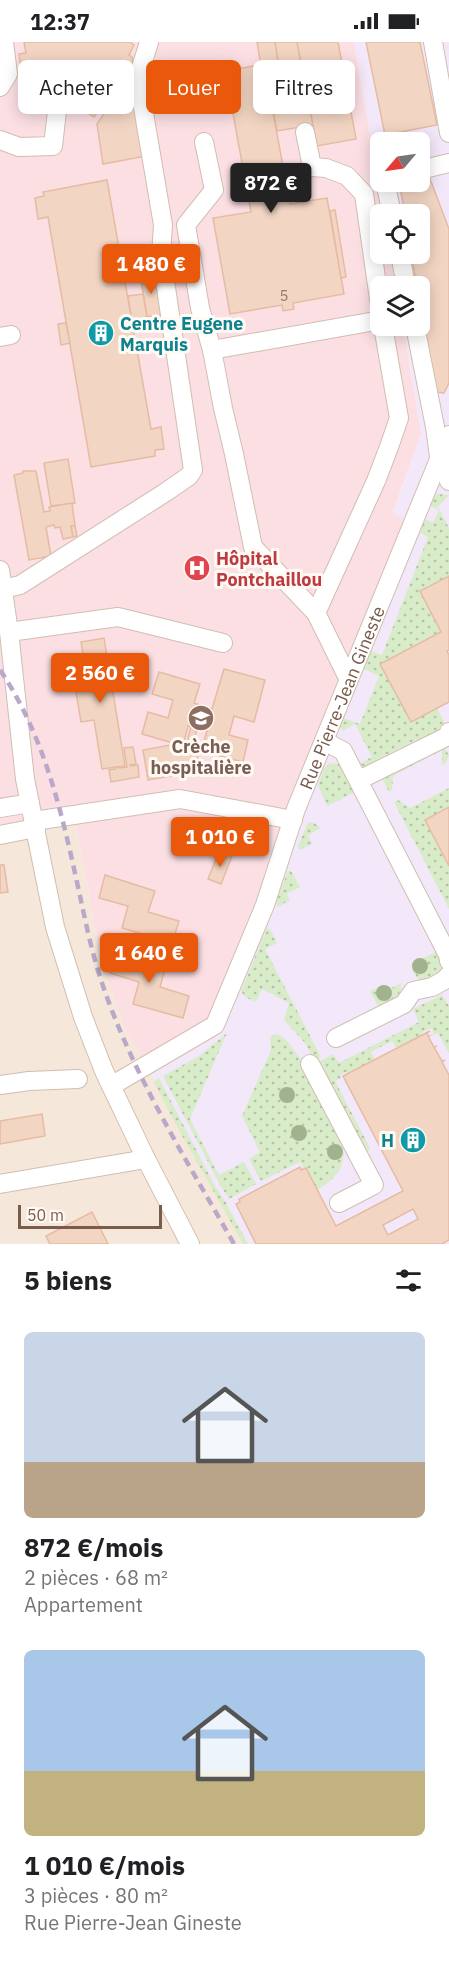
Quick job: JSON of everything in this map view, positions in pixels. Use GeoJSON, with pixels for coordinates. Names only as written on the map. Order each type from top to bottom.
{"type":"FeatureCollection","features":[{"type":"Feature","properties":{"kind":"street"},"geometry":{"type":"LineString","coordinates":[[0,87],[8,74],[4,42]]}},
{"type":"Feature","properties":{"kind":"street"},"geometry":{"type":"LineString","coordinates":[[3,589],[20,585],[184,480],[193,470],[161,254],[163,225],[138,78],[149,42]]}},
{"type":"Feature","properties":{"kind":"street"},"geometry":{"type":"LineString","coordinates":[[433,42],[449,133]]}},
{"type":"Feature","properties":{"kind":"street"},"geometry":{"type":"LineString","coordinates":[[0,140],[20,147],[53,146],[57,114]]}},
{"type":"Feature","properties":{"kind":"street"},"geometry":{"type":"LineString","coordinates":[[306,132],[312,167],[327,168],[347,176],[364,194],[376,276]]}},
{"type":"Feature","properties":{"kind":"street"},"geometry":{"type":"LineString","coordinates":[[204,142],[214,190],[186,225],[200,308],[212,350],[253,547],[316,613],[348,678]]}},
{"type":"Feature","properties":{"kind":"street"},"geometry":{"type":"LineString","coordinates":[[430,168],[449,164]]}},
{"type":"Feature","properties":{"kind":"street"},"geometry":{"type":"LineString","coordinates":[[212,350],[370,322]]}},
{"type":"Feature","properties":{"kind":"street"},"geometry":{"type":"LineString","coordinates":[[316,613],[380,470],[399,418],[385,336]]}},
{"type":"Feature","properties":{"kind":"street"},"geometry":{"type":"LineString","coordinates":[[417,336],[439,457],[449,481]]}},
{"type":"Feature","properties":{"kind":"street","name":"Rue Pierre-Jean Gineste"},"geometry":{"type":"LineString","coordinates":[[111,1086],[215,1025],[265,905],[293,820],[348,678],[449,435]]}},
{"type":"Feature","properties":{"kind":"street"},"geometry":{"type":"LineString","coordinates":[[0,570],[25,779],[55,927],[83,1017],[111,1086],[190,1244]]}},
{"type":"Feature","properties":{"kind":"street"},"geometry":{"type":"LineString","coordinates":[[9,632],[118,617],[223,644]]}},
{"type":"Feature","properties":{"kind":"street"},"geometry":{"type":"LineString","coordinates":[[359,780],[448,736],[449,732]]}},
{"type":"Feature","properties":{"kind":"street"},"geometry":{"type":"LineString","coordinates":[[324,741],[343,751],[448,955],[449,961]]}},
{"type":"Feature","properties":{"kind":"street"},"geometry":{"type":"LineString","coordinates":[[0,835],[33,817],[180,799],[293,820]]}},
{"type":"Feature","properties":{"kind":"street"},"geometry":{"type":"LineString","coordinates":[[0,808],[33,817]]}},
{"type":"Feature","properties":{"kind":"street"},"geometry":{"type":"LineString","coordinates":[[336,1038],[404,1004],[414,991],[447,982]]}},
{"type":"Feature","properties":{"kind":"street"},"geometry":{"type":"LineString","coordinates":[[310,1064],[374,1185],[339,1203]]}},
{"type":"Feature","properties":{"kind":"street"},"geometry":{"type":"LineString","coordinates":[[0,1086],[29,1081],[78,1079]]}},
{"type":"Feature","properties":{"kind":"street"},"geometry":{"type":"LineString","coordinates":[[0,1184],[146,1159]]}},
{"type":"Feature","properties":{"kind":"shaded area","name":"Hôpital Pontchaillou"},"geometry":{"type":"Polygon","coordinates":[[[0,42],[354,42],[370,134],[370,192],[380,192],[382,204],[370,204],[370,264],[392,264],[394,276],[370,276],[370,336],[405,336],[421,434],[393,512],[411,525],[215,1025],[147,1066],[125,1028],[101,958],[74,815],[0,828],[0,42]]]}},
{"type":"Feature","properties":{"kind":"shaded area"},"geometry":{"type":"Polygon","coordinates":[[[354,42],[449,42],[449,1244],[244,1244],[147,1066],[393,513],[421,434],[405,336],[430,336],[430,276],[394,276],[392,264],[430,264],[430,204],[382,204],[380,192],[430,192],[430,132],[370,134],[354,42]]]}},
{"type":"Feature","properties":{"kind":"shaded area"},"geometry":{"type":"Polygon","coordinates":[[[74,815],[101,958],[147,1066],[244,1244],[0,1244],[0,828],[74,815]]]}},
{"type":"Feature","properties":{"kind":"green space"},"geometry":{"type":"Polygon","coordinates":[[[437,494],[449,495],[438,507],[449,528],[449,576],[420,591],[441,632],[380,665],[411,722],[437,708],[446,726],[419,745],[416,740],[378,759],[381,765],[368,769],[359,764],[372,757],[355,724],[342,731],[340,724],[343,718],[360,724],[379,676],[362,668],[369,650],[382,655],[428,537],[420,533],[425,519],[433,523],[439,510],[426,504],[437,494]]]}},
{"type":"Feature","properties":{"kind":"green space"},"geometry":{"type":"Polygon","coordinates":[[[442,747],[449,755],[446,763],[442,765],[442,750],[393,776],[392,790],[389,792],[381,776],[442,747]]]}},
{"type":"Feature","properties":{"kind":"green space"},"geometry":{"type":"Polygon","coordinates":[[[331,763],[342,767],[355,792],[327,806],[318,785],[324,768],[331,763]]]}},
{"type":"Feature","properties":{"kind":"green space"},"geometry":{"type":"Polygon","coordinates":[[[449,788],[449,807],[425,820],[449,866],[449,909],[394,802],[398,800],[410,808],[449,788]]]}},
{"type":"Feature","properties":{"kind":"green space"},"geometry":{"type":"Polygon","coordinates":[[[308,822],[321,828],[308,835],[312,844],[299,850],[298,846],[308,822]]]}},
{"type":"Feature","properties":{"kind":"green space"},"geometry":{"type":"Polygon","coordinates":[[[288,871],[291,871],[300,887],[287,894],[290,900],[278,907],[276,903],[288,871]]]}},
{"type":"Feature","properties":{"kind":"green space"},"geometry":{"type":"Polygon","coordinates":[[[267,928],[270,929],[277,943],[265,949],[321,1057],[314,1060],[305,1043],[284,1020],[289,1003],[262,989],[256,1002],[245,997],[241,991],[267,928]]]}},
{"type":"Feature","properties":{"kind":"green space"},"geometry":{"type":"Polygon","coordinates":[[[437,951],[443,967],[438,977],[423,981],[417,978],[412,970],[424,963],[422,959],[437,951]]]}},
{"type":"Feature","properties":{"kind":"green space"},"geometry":{"type":"Polygon","coordinates":[[[401,983],[397,996],[379,1008],[370,991],[383,985],[386,991],[401,983]]]}},
{"type":"Feature","properties":{"kind":"green space"},"geometry":{"type":"Polygon","coordinates":[[[442,995],[449,1006],[449,1053],[438,1033],[428,1036],[434,1033],[431,1028],[396,1048],[392,1041],[371,1052],[375,1059],[347,1074],[346,1072],[340,1075],[341,1078],[335,1081],[370,1148],[367,1153],[319,1062],[333,1054],[339,1063],[419,1022],[413,1009],[442,995]]]}},
{"type":"Feature","properties":{"kind":"green space"},"geometry":{"type":"Polygon","coordinates":[[[227,1033],[190,1119],[219,1175],[244,1162],[256,1184],[229,1199],[163,1076],[199,1056],[227,1033]]]}},
{"type":"Feature","properties":{"kind":"green space"},"geometry":{"type":"Polygon","coordinates":[[[277,1034],[285,1039],[303,1063],[343,1145],[343,1161],[337,1174],[317,1190],[306,1168],[304,1169],[300,1162],[261,1181],[249,1159],[260,1152],[242,1116],[271,1050],[270,1037],[277,1034]]]}},
{"type":"Feature","properties":{"kind":"green space"},"geometry":{"type":"Polygon","coordinates":[[[159,1078],[248,1244],[243,1244],[175,1123],[154,1082],[159,1078]]]}},
{"type":"Feature","properties":{"kind":"building"},"geometry":{"type":"Polygon","coordinates":[[[24,42],[130,42],[134,45],[129,55],[133,60],[20,60],[19,54],[26,53],[24,42]]]}},
{"type":"Feature","properties":{"kind":"building"},"geometry":{"type":"Polygon","coordinates":[[[257,42],[275,42],[278,60],[260,60],[257,42]]]}},
{"type":"Feature","properties":{"kind":"building"},"geometry":{"type":"Polygon","coordinates":[[[275,42],[297,42],[300,60],[278,60],[275,42]]]}},
{"type":"Feature","properties":{"kind":"building"},"geometry":{"type":"Polygon","coordinates":[[[297,42],[338,42],[341,60],[300,60],[297,42]]]}},
{"type":"Feature","properties":{"kind":"building"},"geometry":{"type":"Polygon","coordinates":[[[366,42],[420,42],[437,125],[401,132],[384,132],[366,42]]]}},
{"type":"Feature","properties":{"kind":"building"},"geometry":{"type":"Polygon","coordinates":[[[253,66],[253,114],[273,114],[290,204],[327,198],[344,294],[293,303],[294,309],[283,311],[282,305],[230,314],[213,218],[251,212],[233,114],[241,114],[241,68],[253,66]]]}},
{"type":"Feature","properties":{"kind":"building"},"geometry":{"type":"Polygon","coordinates":[[[134,85],[146,156],[103,164],[97,124],[104,114],[134,114],[134,85]]]}},
{"type":"Feature","properties":{"kind":"building"},"geometry":{"type":"Polygon","coordinates":[[[274,114],[311,114],[313,125],[277,131],[274,114]]]}},
{"type":"Feature","properties":{"kind":"building"},"geometry":{"type":"Polygon","coordinates":[[[311,114],[351,114],[356,139],[317,146],[311,114]]]}},
{"type":"Feature","properties":{"kind":"building"},"geometry":{"type":"Polygon","coordinates":[[[430,179],[449,229],[449,383],[444,393],[435,392],[425,336],[430,336],[430,276],[415,276],[413,264],[430,264],[430,204],[403,204],[401,192],[430,192],[430,179]]]}},
{"type":"Feature","properties":{"kind":"building","name":"Centre Eugene Marquis"},"geometry":{"type":"Polygon","coordinates":[[[107,180],[151,429],[161,427],[164,449],[155,450],[155,456],[91,467],[48,217],[38,219],[35,198],[44,196],[43,192],[107,180]]]}},
{"type":"Feature","properties":{"kind":"building"},"geometry":{"type":"Polygon","coordinates":[[[335,210],[346,277],[341,278],[330,211],[335,210]]]}},
{"type":"Feature","properties":{"kind":"building"},"geometry":{"type":"Polygon","coordinates":[[[155,274],[161,315],[147,317],[141,280],[144,275],[155,274]]]}},
{"type":"Feature","properties":{"kind":"building"},"geometry":{"type":"Polygon","coordinates":[[[143,294],[147,317],[132,320],[128,296],[143,294]]]}},
{"type":"Feature","properties":{"kind":"building"},"geometry":{"type":"Polygon","coordinates":[[[66,323],[70,343],[61,345],[58,324],[66,323]]]}},
{"type":"Feature","properties":{"kind":"building"},"geometry":{"type":"Polygon","coordinates":[[[68,459],[75,503],[51,506],[44,463],[68,459]]]}},
{"type":"Feature","properties":{"kind":"building"},"geometry":{"type":"Polygon","coordinates":[[[23,471],[36,471],[44,512],[50,511],[49,507],[72,503],[75,526],[71,526],[73,537],[63,539],[60,527],[55,528],[54,525],[46,527],[51,556],[29,560],[14,475],[23,473],[23,471]]]}},
{"type":"Feature","properties":{"kind":"building"},"geometry":{"type":"Polygon","coordinates":[[[71,526],[75,526],[77,536],[73,537],[71,526]]]}},
{"type":"Feature","properties":{"kind":"building"},"geometry":{"type":"Polygon","coordinates":[[[449,576],[449,650],[447,651],[449,655],[449,702],[411,722],[380,664],[441,632],[420,591],[449,576]]]}},
{"type":"Feature","properties":{"kind":"building"},"geometry":{"type":"Polygon","coordinates":[[[104,638],[125,766],[102,769],[94,720],[81,722],[75,686],[88,683],[81,642],[104,638]]]}},
{"type":"Feature","properties":{"kind":"building"},"geometry":{"type":"Polygon","coordinates":[[[224,669],[265,680],[254,722],[234,716],[229,735],[248,740],[243,762],[201,751],[207,731],[197,728],[188,726],[183,746],[142,734],[148,712],[168,718],[173,700],[152,694],[159,672],[200,684],[194,703],[212,709],[224,669]]]}},
{"type":"Feature","properties":{"kind":"building"},"geometry":{"type":"Polygon","coordinates":[[[191,726],[197,728],[192,749],[196,748],[200,771],[148,780],[143,750],[170,745],[172,752],[181,751],[184,741],[187,742],[191,726]]]}},
{"type":"Feature","properties":{"kind":"building"},"geometry":{"type":"Polygon","coordinates":[[[133,747],[136,764],[130,765],[138,765],[139,777],[111,782],[109,770],[116,769],[115,767],[127,767],[124,748],[133,747]]]}},
{"type":"Feature","properties":{"kind":"building"},"geometry":{"type":"Polygon","coordinates":[[[449,807],[449,866],[425,820],[449,807]]]}},
{"type":"Feature","properties":{"kind":"building"},"geometry":{"type":"Polygon","coordinates":[[[219,852],[232,856],[221,884],[208,879],[219,852]]]}},
{"type":"Feature","properties":{"kind":"building"},"geometry":{"type":"Polygon","coordinates":[[[0,865],[4,865],[8,892],[0,893],[0,865]]]}},
{"type":"Feature","properties":{"kind":"building"},"geometry":{"type":"Polygon","coordinates":[[[105,875],[155,891],[148,912],[179,921],[172,943],[122,928],[128,906],[99,898],[105,875]]]}},
{"type":"Feature","properties":{"kind":"building"},"geometry":{"type":"Polygon","coordinates":[[[116,951],[166,965],[160,987],[189,996],[183,1018],[133,1004],[139,982],[110,973],[116,951]]]}},
{"type":"Feature","properties":{"kind":"building","name":"H"},"geometry":{"type":"Polygon","coordinates":[[[430,1031],[427,1033],[428,1036],[442,1061],[445,1060],[442,1062],[449,1075],[449,1240],[442,1244],[256,1244],[236,1204],[240,1202],[239,1199],[300,1167],[301,1170],[306,1168],[336,1226],[403,1191],[343,1076],[430,1031]],[[413,1209],[383,1225],[388,1235],[418,1219],[413,1209]]]}},
{"type":"Feature","properties":{"kind":"building"},"geometry":{"type":"Polygon","coordinates":[[[42,1114],[45,1136],[0,1144],[0,1121],[42,1114]]]}},
{"type":"Feature","properties":{"kind":"building"},"geometry":{"type":"Polygon","coordinates":[[[92,1212],[108,1244],[50,1244],[46,1236],[92,1212]]]}},
{"type":"Feature","properties":{"kind":"railway"},"geometry":{"type":"LineString","coordinates":[[0,670],[30,723],[51,779],[95,959],[114,1015],[161,1115],[234,1244]]}},
{"type":"Feature","properties":{"kind":"place","name":"Centre Eugene Marquis"},"geometry":{"type":"Point","coordinates":[101,333]}},
{"type":"Feature","properties":{"kind":"place","name":"Hôpital Pontchaillou"},"geometry":{"type":"Point","coordinates":[197,568]}},
{"type":"Feature","properties":{"kind":"place","name":"Crèche hospitalière"},"geometry":{"type":"Point","coordinates":[201,718]}},
{"type":"Feature","properties":{"kind":"place","name":"H"},"geometry":{"type":"Point","coordinates":[413,1140]}}]}
